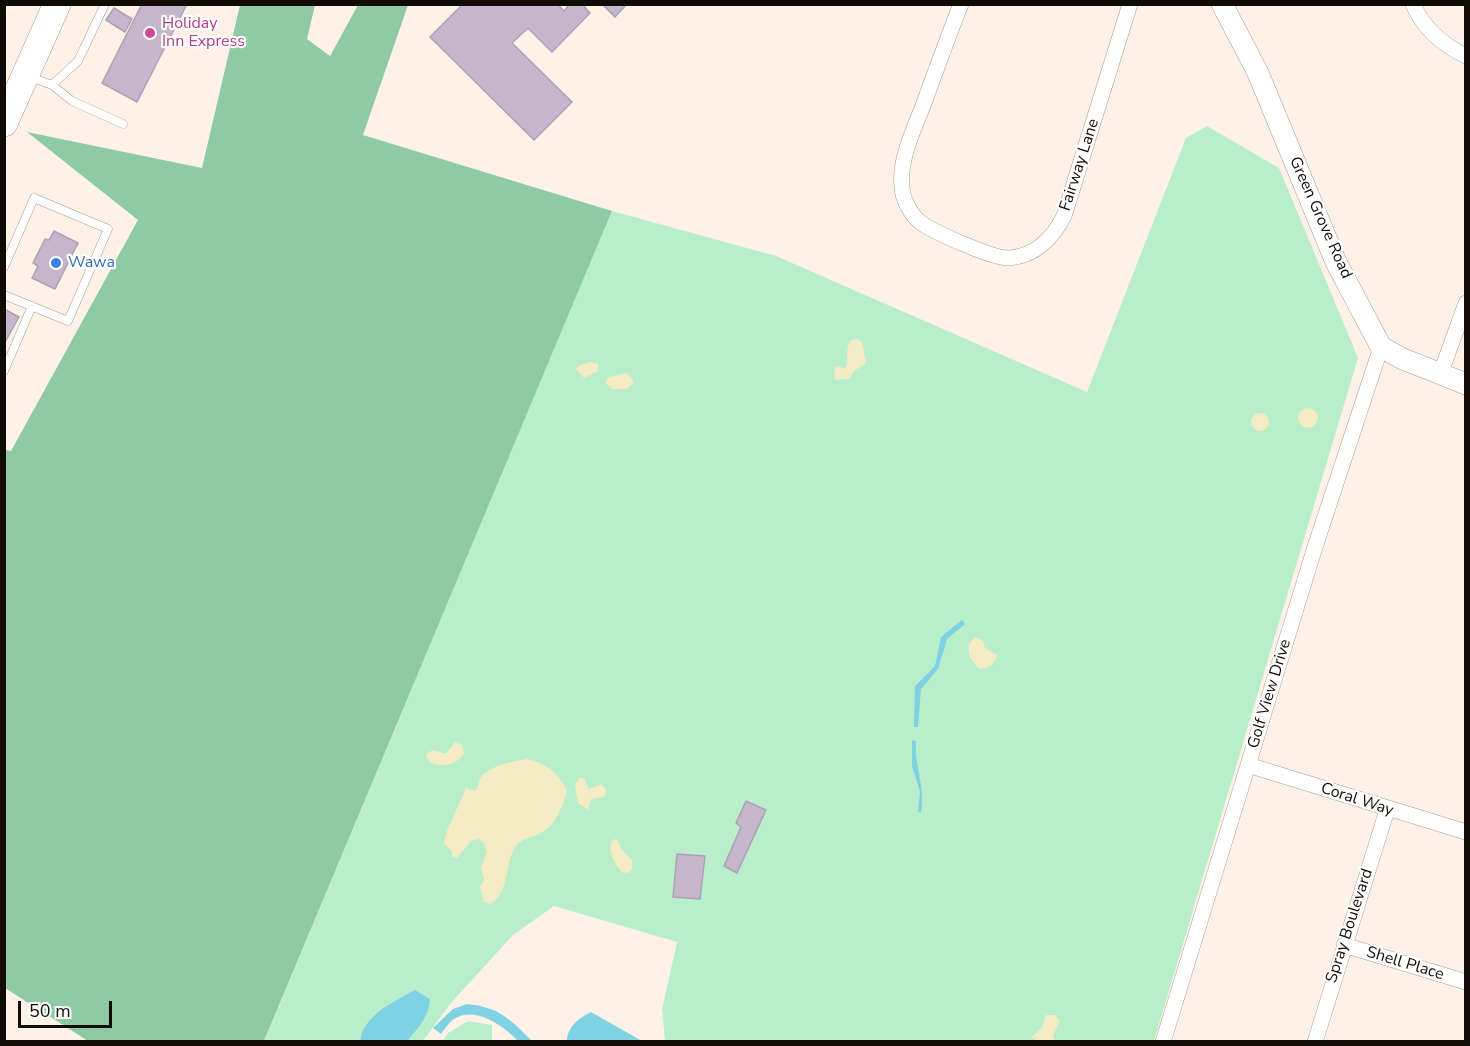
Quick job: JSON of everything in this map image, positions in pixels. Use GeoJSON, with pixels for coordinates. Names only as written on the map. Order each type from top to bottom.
{"type":"FeatureCollection","features":[{"type":"Feature","properties":{"kind":"highway"},"geometry":{"type":"LineString","coordinates":[[4,123],[57,4]]}},
{"type":"Feature","properties":{"kind":"street","name":"Fairway Lane"},"geometry":{"type":"LineString","coordinates":[[961,4],[905,155],[902,189],[909,207],[920,222],[991,256],[1008,258],[1027,254],[1042,245],[1056,231],[1064,216],[1130,4]]}},
{"type":"Feature","properties":{"kind":"street","name":"Green Grove Road"},"geometry":{"type":"LineString","coordinates":[[1222,4],[1258,74],[1336,262],[1381,347]]}},
{"type":"Feature","properties":{"kind":"street"},"geometry":{"type":"LineString","coordinates":[[1413,4],[1427,28],[1445,45],[1466,56]]}},
{"type":"Feature","properties":{"kind":"street"},"geometry":{"type":"LineString","coordinates":[[1440,375],[1466,303]]}},
{"type":"Feature","properties":{"kind":"street"},"geometry":{"type":"LineString","coordinates":[[1381,347],[1440,375],[1466,384]]}},
{"type":"Feature","properties":{"kind":"street","name":"Golf View Drive"},"geometry":{"type":"LineString","coordinates":[[1163,1041],[1381,347]]}},
{"type":"Feature","properties":{"kind":"street","name":"Coral Way"},"geometry":{"type":"LineString","coordinates":[[1248,765],[1387,810],[1466,832]]}},
{"type":"Feature","properties":{"kind":"street","name":"Spray Boulevard"},"geometry":{"type":"LineString","coordinates":[[1316,1041],[1387,810]]}},
{"type":"Feature","properties":{"kind":"street","name":"Shell Place"},"geometry":{"type":"LineString","coordinates":[[1344,945],[1466,982]]}},
{"type":"Feature","properties":{"kind":"lane"},"geometry":{"type":"LineString","coordinates":[[52,85],[78,61],[105,4]]}},
{"type":"Feature","properties":{"kind":"lane"},"geometry":{"type":"LineString","coordinates":[[26,75],[52,85],[72,101],[123,124]]}},
{"type":"Feature","properties":{"kind":"lane"},"geometry":{"type":"LineString","coordinates":[[4,267],[34,198],[108,229],[68,321],[4,295]]}},
{"type":"Feature","properties":{"kind":"lane"},"geometry":{"type":"LineString","coordinates":[[4,371],[32,306]]}},
{"type":"Feature","properties":{"kind":"green space"},"geometry":{"type":"Polygon","coordinates":[[[240,5],[315,5],[307,39],[330,56],[358,5],[408,5],[363,135],[612,211],[264,1041],[88,1041],[5,988],[5,450],[11,451],[138,220],[27,132],[202,168],[240,5]]]}},
{"type":"Feature","properties":{"kind":"green space"},"geometry":{"type":"Polygon","coordinates":[[[1207,126],[1279,168],[1358,358],[1154,1041],[665,1041],[662,1009],[677,942],[554,906],[513,935],[450,1004],[423,1041],[264,1042],[612,211],[776,256],[1087,392],[1186,138],[1207,126]]]}},
{"type":"Feature","properties":{"kind":"green space"},"geometry":{"type":"Polygon","coordinates":[[[468,1021],[492,1025],[492,1041],[442,1041],[448,1033],[468,1021]]]}},
{"type":"Feature","properties":{"kind":"sand"},"geometry":{"type":"Polygon","coordinates":[[[857,339],[862,342],[866,363],[854,371],[849,379],[835,380],[834,368],[839,366],[845,369],[849,344],[851,340],[857,339]]]}},
{"type":"Feature","properties":{"kind":"sand"},"geometry":{"type":"Polygon","coordinates":[[[590,362],[598,364],[598,371],[584,378],[576,369],[590,362]]]}},
{"type":"Feature","properties":{"kind":"sand"},"geometry":{"type":"Polygon","coordinates":[[[627,373],[634,382],[627,389],[612,389],[605,382],[609,377],[627,373]]]}},
{"type":"Feature","properties":{"kind":"sand"},"geometry":{"type":"Polygon","coordinates":[[[1308,408],[1315,411],[1318,418],[1315,425],[1308,428],[1301,425],[1298,418],[1301,411],[1308,408]]]}},
{"type":"Feature","properties":{"kind":"sand"},"geometry":{"type":"Polygon","coordinates":[[[1260,413],[1266,416],[1269,422],[1266,428],[1260,431],[1254,428],[1251,422],[1254,416],[1260,413]]]}},
{"type":"Feature","properties":{"kind":"sand"},"geometry":{"type":"Polygon","coordinates":[[[975,637],[983,641],[985,648],[997,655],[993,663],[986,668],[980,669],[969,655],[969,644],[975,637]]]}},
{"type":"Feature","properties":{"kind":"sand"},"geometry":{"type":"Polygon","coordinates":[[[455,742],[462,745],[464,753],[457,761],[440,765],[426,758],[427,753],[434,750],[446,754],[455,742]]]}},
{"type":"Feature","properties":{"kind":"sand"},"geometry":{"type":"Polygon","coordinates":[[[528,759],[551,770],[560,778],[567,790],[561,809],[551,825],[516,846],[501,893],[490,904],[484,902],[480,887],[484,880],[481,867],[487,853],[484,843],[479,839],[471,841],[457,858],[452,856],[452,851],[444,844],[446,833],[466,788],[475,791],[481,777],[491,769],[510,762],[528,759]]]}},
{"type":"Feature","properties":{"kind":"sand"},"geometry":{"type":"Polygon","coordinates":[[[579,778],[584,778],[589,789],[601,784],[607,790],[604,797],[591,799],[588,810],[578,803],[575,785],[579,778]]]}},
{"type":"Feature","properties":{"kind":"sand"},"geometry":{"type":"Polygon","coordinates":[[[617,839],[622,850],[632,860],[632,870],[628,873],[622,872],[612,857],[610,849],[612,840],[617,839]]]}},
{"type":"Feature","properties":{"kind":"sand"},"geometry":{"type":"Polygon","coordinates":[[[1046,1015],[1055,1015],[1060,1021],[1053,1035],[1055,1041],[1037,1041],[1031,1037],[1042,1028],[1046,1015]]]}},
{"type":"Feature","properties":{"kind":"water"},"geometry":{"type":"Polygon","coordinates":[[[962,620],[965,624],[947,639],[938,669],[921,689],[918,727],[914,727],[915,686],[935,666],[941,637],[962,620]]]}},
{"type":"Feature","properties":{"kind":"water"},"geometry":{"type":"Polygon","coordinates":[[[912,740],[916,741],[922,794],[921,813],[918,812],[920,791],[912,766],[912,740]]]}},
{"type":"Feature","properties":{"kind":"water"},"geometry":{"type":"Polygon","coordinates":[[[415,990],[430,999],[428,1011],[422,1022],[407,1041],[360,1041],[367,1024],[373,1017],[415,990]]]}},
{"type":"Feature","properties":{"kind":"water"},"geometry":{"type":"Polygon","coordinates":[[[467,1004],[496,1011],[517,1026],[532,1041],[518,1041],[498,1024],[480,1016],[462,1015],[454,1019],[441,1034],[433,1028],[453,1009],[467,1004]]]}},
{"type":"Feature","properties":{"kind":"water"},"geometry":{"type":"Polygon","coordinates":[[[591,1012],[642,1041],[567,1041],[569,1031],[574,1024],[591,1012]]]}},
{"type":"Feature","properties":{"kind":"building"},"geometry":{"type":"Polygon","coordinates":[[[142,4],[187,4],[137,102],[102,83],[142,4]]]}},
{"type":"Feature","properties":{"kind":"building"},"geometry":{"type":"Polygon","coordinates":[[[463,4],[557,4],[564,11],[570,4],[582,4],[590,13],[552,52],[528,28],[512,43],[572,102],[534,140],[430,37],[463,4]]]}},
{"type":"Feature","properties":{"kind":"building"},"geometry":{"type":"Polygon","coordinates":[[[602,4],[627,4],[615,17],[602,4]]]}},
{"type":"Feature","properties":{"kind":"building"},"geometry":{"type":"Polygon","coordinates":[[[114,8],[132,19],[125,32],[106,20],[114,8]]]}},
{"type":"Feature","properties":{"kind":"building"},"geometry":{"type":"Polygon","coordinates":[[[54,231],[78,243],[55,289],[32,278],[38,266],[33,263],[45,239],[49,240],[54,231]]]}},
{"type":"Feature","properties":{"kind":"building"},"geometry":{"type":"Polygon","coordinates":[[[4,309],[19,317],[4,344],[4,309]]]}},
{"type":"Feature","properties":{"kind":"building"},"geometry":{"type":"Polygon","coordinates":[[[746,801],[766,810],[737,873],[724,866],[741,827],[736,823],[746,801]]]}},
{"type":"Feature","properties":{"kind":"building"},"geometry":{"type":"Polygon","coordinates":[[[677,854],[705,856],[700,899],[673,897],[677,854]]]}},
{"type":"Feature","properties":{"kind":"place","name":"Holiday Inn Express"},"geometry":{"type":"Point","coordinates":[150,33]}},
{"type":"Feature","properties":{"kind":"place","name":"Wawa"},"geometry":{"type":"Point","coordinates":[56,263]}}]}
